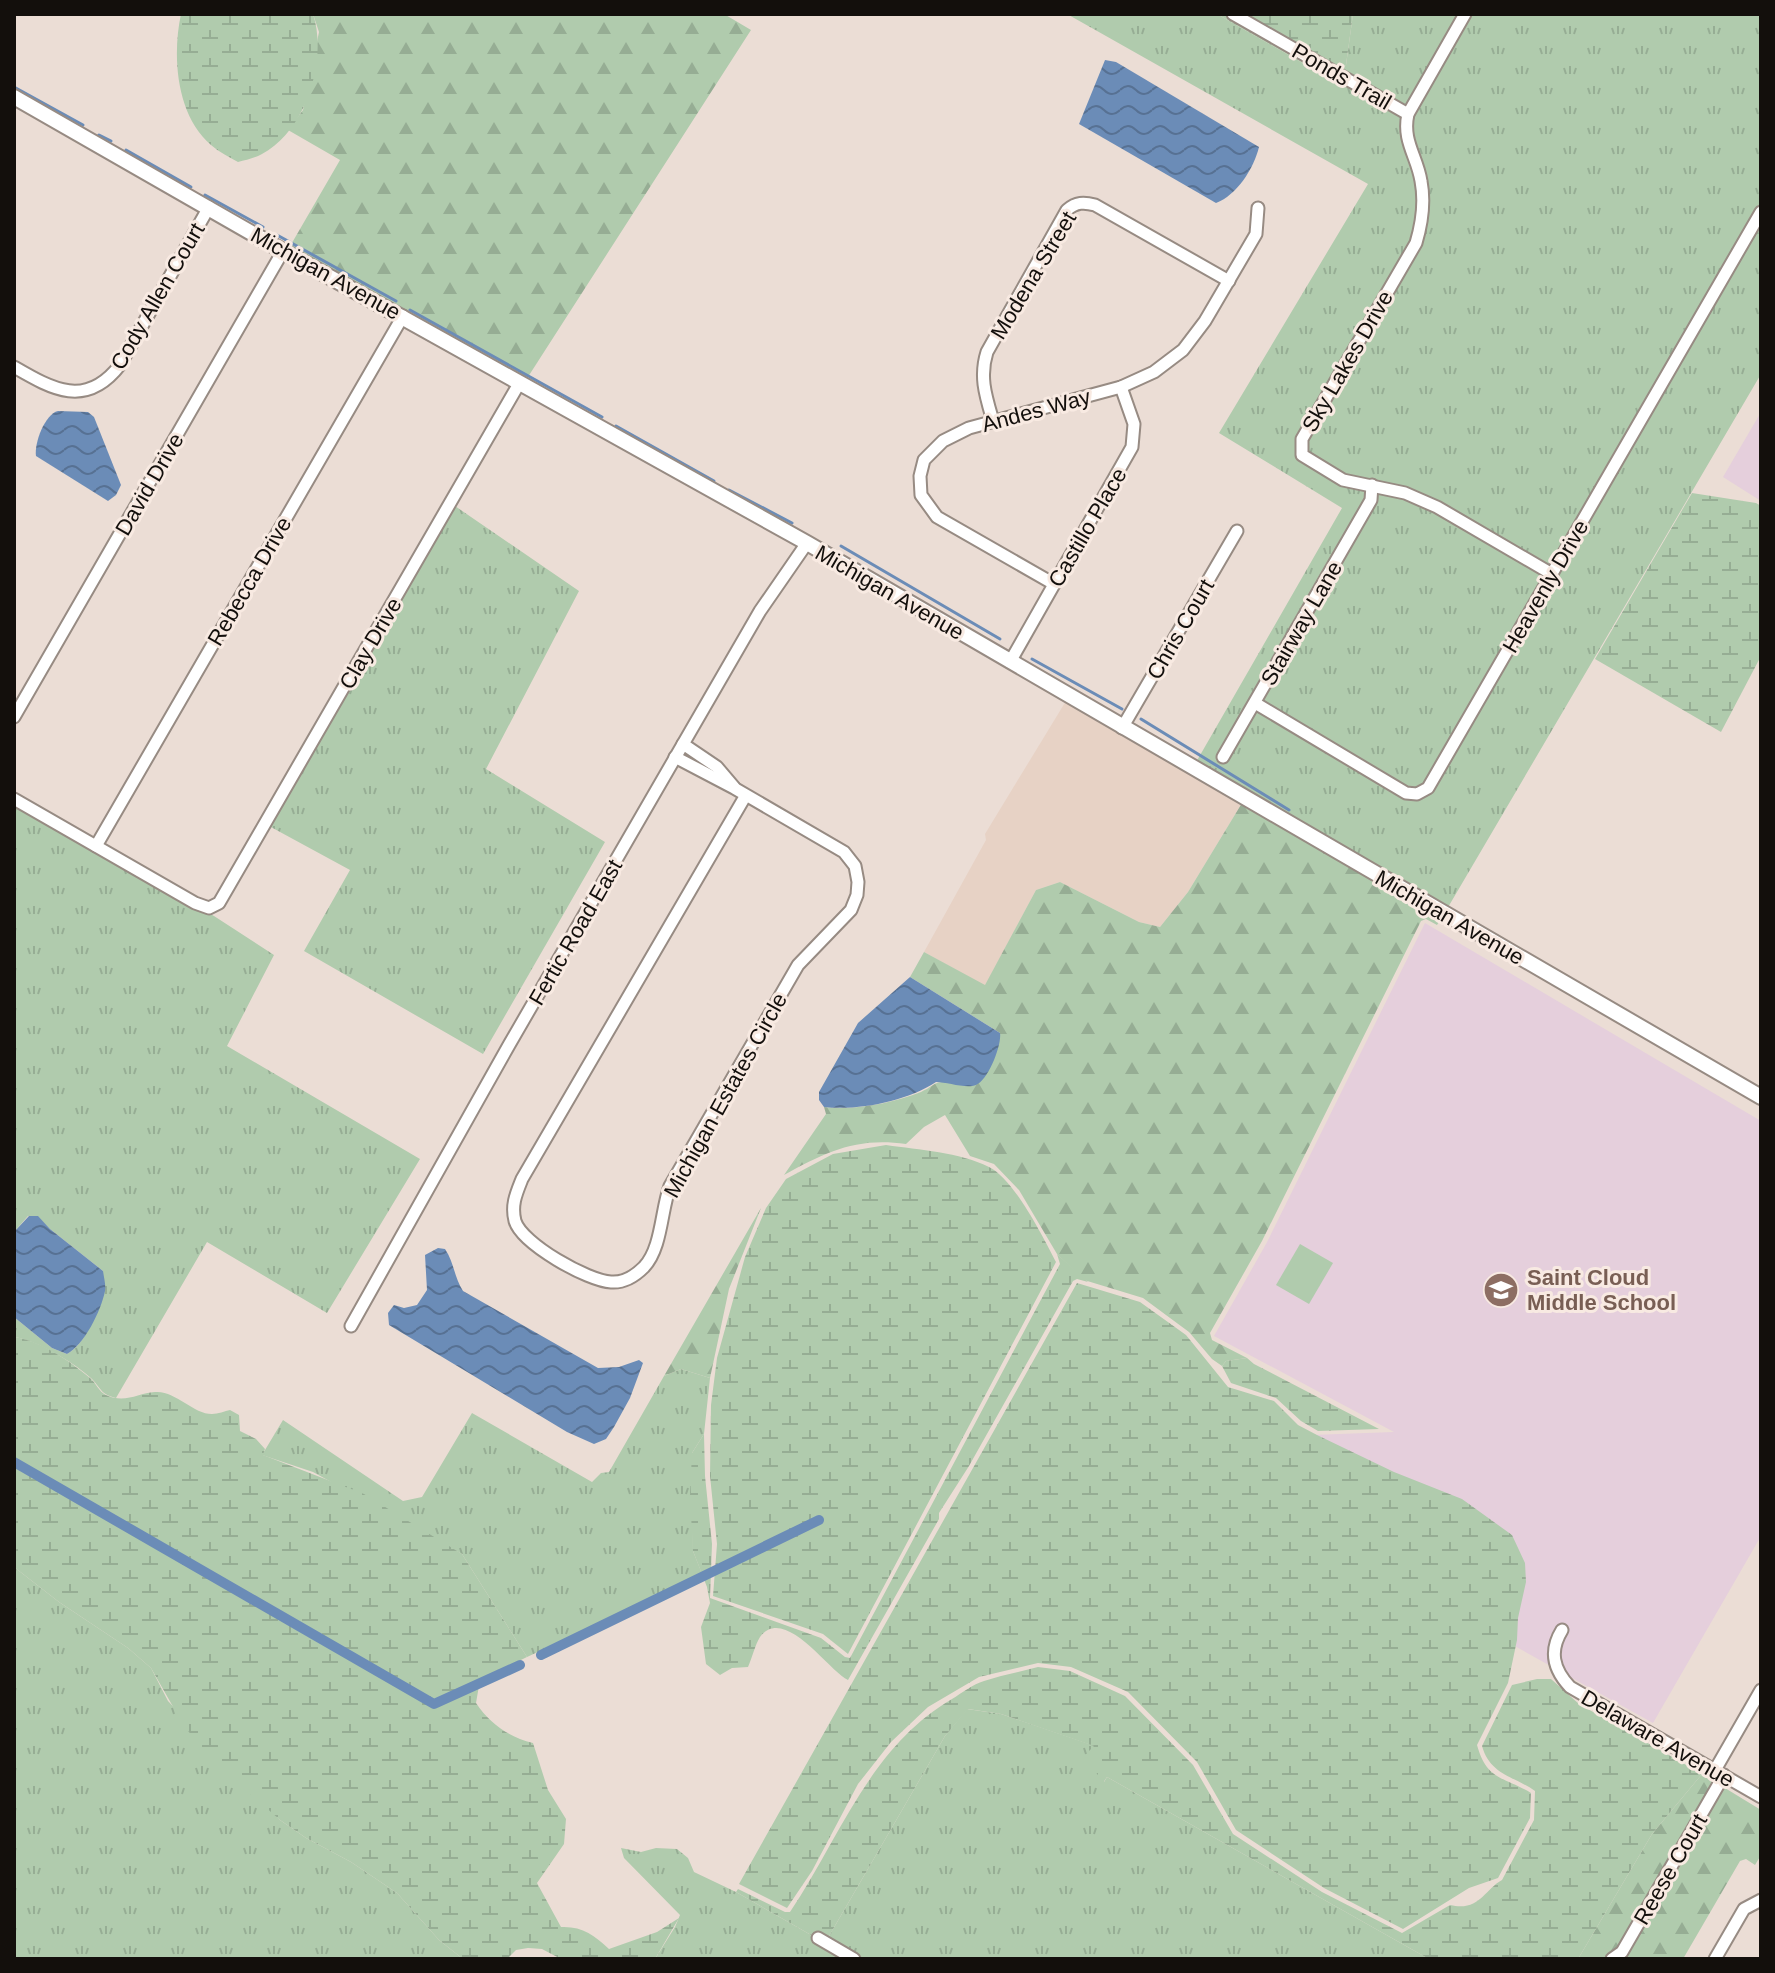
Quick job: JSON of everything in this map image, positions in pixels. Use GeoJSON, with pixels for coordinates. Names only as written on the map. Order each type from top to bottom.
{"type":"FeatureCollection","features":[{"type":"Feature","properties":{"kind":"street","name":"Ponds Trail"},"geometry":{"type":"LineString","coordinates":[[1233,14],[1408,114]]}},
{"type":"Feature","properties":{"kind":"street"},"geometry":{"type":"LineString","coordinates":[[1408,114],[1465,14]]}},
{"type":"Feature","properties":{"kind":"street","name":"Michigan Avenue"},"geometry":{"type":"LineString","coordinates":[[14,97],[807,543],[1761,1097]]}},
{"type":"Feature","properties":{"kind":"street","name":"Sky Lakes Drive"},"geometry":{"type":"LineString","coordinates":[[1408,114],[1405,129],[1408,144],[1421,178],[1422,225],[1416,243],[1302,439],[1300,449],[1302,455],[1343,480],[1405,493],[1437,507],[1552,574]]}},
{"type":"Feature","properties":{"kind":"street","name":"Modena Street"},"geometry":{"type":"LineString","coordinates":[[993,421],[984,392],[982,368],[987,352],[1072,206],[1083,202],[1095,205],[1229,281]]}},
{"type":"Feature","properties":{"kind":"street","name":"Cody Allen Court"},"geometry":{"type":"LineString","coordinates":[[14,367],[53,389],[69,392],[94,387],[111,376],[209,207]]}},
{"type":"Feature","properties":{"kind":"street","name":"Andes Way"},"geometry":{"type":"LineString","coordinates":[[1054,584],[937,517],[921,495],[921,467],[934,447],[969,428],[1121,387],[1154,372],[1183,350],[1205,321],[1256,234],[1258,208]]}},
{"type":"Feature","properties":{"kind":"street","name":"Heavenly Drive"},"geometry":{"type":"LineString","coordinates":[[1255,703],[1406,793],[1417,794],[1428,788],[1761,212]]}},
{"type":"Feature","properties":{"kind":"street","name":"David Drive"},"geometry":{"type":"LineString","coordinates":[[14,717],[283,251]]}},
{"type":"Feature","properties":{"kind":"street","name":"Rebecca Drive"},"geometry":{"type":"LineString","coordinates":[[96,846],[403,316]]}},
{"type":"Feature","properties":{"kind":"street","name":"Clay Drive"},"geometry":{"type":"LineString","coordinates":[[96,846],[195,903],[209,908],[219,903],[520,382]]}},
{"type":"Feature","properties":{"kind":"street","name":"Castillo Place"},"geometry":{"type":"LineString","coordinates":[[1010,662],[1132,447],[1134,424],[1121,387]]}},
{"type":"Feature","properties":{"kind":"street","name":"Stairway Lane"},"geometry":{"type":"LineString","coordinates":[[1223,757],[1371,500],[1372,485]]}},
{"type":"Feature","properties":{"kind":"street","name":"Chris Court"},"geometry":{"type":"LineString","coordinates":[[1122,728],[1237,531]]}},
{"type":"Feature","properties":{"kind":"street","name":"Fertic Road East"},"geometry":{"type":"LineString","coordinates":[[351,1326],[760,611],[807,543]]}},
{"type":"Feature","properties":{"kind":"street","name":"Michigan Estates Circle"},"geometry":{"type":"LineString","coordinates":[[683,744],[717,767],[734,788]]}},
{"type":"Feature","properties":{"kind":"street","name":"Michigan Estates Circle"},"geometry":{"type":"LineString","coordinates":[[675,757],[734,788],[844,852],[855,866],[857,895],[851,910],[841,922],[798,965],[670,1186],[655,1247],[646,1265],[631,1278],[613,1283],[593,1278],[536,1246],[522,1234],[516,1222],[513,1202],[522,1179],[746,795]]}},
{"type":"Feature","properties":{"kind":"street"},"geometry":{"type":"LineString","coordinates":[[14,799],[96,846]]}},
{"type":"Feature","properties":{"kind":"street","name":"Delaware Avenue"},"geometry":{"type":"LineString","coordinates":[[1562,1630],[1554,1646],[1555,1667],[1570,1687],[1761,1797]]}},
{"type":"Feature","properties":{"kind":"street","name":"Reese Court"},"geometry":{"type":"LineString","coordinates":[[1612,1959],[1622,1952],[1761,1690]]}},
{"type":"Feature","properties":{"kind":"street"},"geometry":{"type":"LineString","coordinates":[[1715,1959],[1744,1909],[1761,1900]]}},
{"type":"Feature","properties":{"kind":"street"},"geometry":{"type":"LineString","coordinates":[[818,1938],[854,1959]]}},
{"type":"Feature","properties":{"kind":"shaded area"},"geometry":{"type":"Polygon","coordinates":[[[1761,412],[1761,501],[1723,477],[1761,412]]]}},
{"type":"Feature","properties":{"kind":"shaded area"},"geometry":{"type":"Polygon","coordinates":[[[1066,701],[1242,803],[1188,892],[1160,927],[1139,922],[1060,882],[1036,890],[985,986],[924,952],[986,840],[985,834],[1066,701]]]}},
{"type":"Feature","properties":{"kind":"shaded area","name":"Saint Cloud Middle School"},"geometry":{"type":"Polygon","coordinates":[[[1425,923],[1761,1121],[1761,1536],[1653,1723],[1146,1441],[1394,1432],[1214,1336],[1266,1244],[1425,923]]]}},
{"type":"Feature","properties":{"kind":"green space"},"geometry":{"type":"Polygon","coordinates":[[[181,14],[313,14],[318,52],[310,92],[291,129],[262,154],[238,162],[211,145],[190,118],[177,66],[181,14]]]}},
{"type":"Feature","properties":{"kind":"green space"},"geometry":{"type":"Polygon","coordinates":[[[313,14],[724,14],[751,30],[526,380],[289,248],[340,160],[288,130],[303,110],[319,32],[313,14]]]}},
{"type":"Feature","properties":{"kind":"green space"},"geometry":{"type":"Polygon","coordinates":[[[1067,14],[1217,14],[1329,78],[1346,65],[1353,14],[1761,14],[1761,374],[1447,909],[1195,764],[1342,508],[1219,433],[1368,184],[1067,14]]]}},
{"type":"Feature","properties":{"kind":"green space"},"geometry":{"type":"Polygon","coordinates":[[[1217,14],[1353,14],[1346,65],[1341,74],[1329,78],[1217,14]]]}},
{"type":"Feature","properties":{"kind":"green space"},"geometry":{"type":"Polygon","coordinates":[[[1692,493],[1761,506],[1761,656],[1721,732],[1595,659],[1692,493]]]}},
{"type":"Feature","properties":{"kind":"green space"},"geometry":{"type":"Polygon","coordinates":[[[455,506],[579,591],[486,769],[605,842],[483,1054],[304,951],[350,870],[269,826],[455,506]]]}},
{"type":"Feature","properties":{"kind":"green space"},"geometry":{"type":"Polygon","coordinates":[[[1242,803],[1440,920],[1437,925],[1426,919],[1421,921],[1262,1241],[1210,1333],[1212,1340],[1247,1358],[1226,1361],[1222,1366],[1189,1332],[1143,1298],[1084,1280],[1057,1254],[1019,1190],[994,1164],[970,1156],[945,1115],[924,1127],[906,1144],[872,1143],[842,1148],[784,1175],[826,1114],[824,1107],[847,1108],[886,1103],[921,1092],[937,1083],[950,1082],[1000,1033],[910,977],[924,952],[985,985],[1036,890],[1060,882],[1139,922],[1160,927],[1188,892],[1242,803]]]}},
{"type":"Feature","properties":{"kind":"green space"},"geometry":{"type":"Polygon","coordinates":[[[14,804],[214,916],[274,955],[227,1046],[420,1159],[327,1313],[207,1242],[116,1398],[104,1393],[92,1379],[66,1359],[44,1347],[14,1337],[14,1317],[52,1348],[67,1354],[83,1338],[94,1317],[103,1271],[38,1217],[28,1216],[14,1232],[14,804]]]}},
{"type":"Feature","properties":{"kind":"green space"},"geometry":{"type":"Polygon","coordinates":[[[886,1145],[939,1152],[989,1167],[1008,1183],[1056,1262],[848,1654],[823,1634],[713,1596],[717,1544],[710,1476],[711,1405],[717,1358],[745,1257],[766,1208],[786,1179],[833,1154],[886,1145]]]}},
{"type":"Feature","properties":{"kind":"green space"},"geometry":{"type":"Polygon","coordinates":[[[761,1208],[729,1289],[710,1378],[681,1369],[664,1376],[761,1208]]]}},
{"type":"Feature","properties":{"kind":"green space"},"geometry":{"type":"Polygon","coordinates":[[[1300,1244],[1333,1263],[1309,1304],[1276,1285],[1300,1244]]]}},
{"type":"Feature","properties":{"kind":"green space"},"geometry":{"type":"Polygon","coordinates":[[[1057,1254],[1088,1282],[1073,1281],[969,1466],[939,1513],[939,1519],[848,1680],[806,1643],[781,1629],[770,1629],[760,1637],[748,1667],[732,1668],[720,1675],[706,1664],[701,1627],[710,1603],[693,1551],[690,1495],[692,1453],[704,1434],[712,1544],[710,1598],[821,1638],[850,1658],[1060,1264],[1057,1254]]]}},
{"type":"Feature","properties":{"kind":"green space"},"geometry":{"type":"Polygon","coordinates":[[[1077,1283],[1140,1302],[1186,1335],[1228,1387],[1274,1401],[1298,1425],[1394,1472],[1462,1499],[1512,1535],[1525,1563],[1526,1582],[1517,1640],[1508,1683],[1477,1745],[1491,1772],[1531,1793],[1530,1818],[1498,1878],[1469,1888],[1403,1929],[1324,1888],[1236,1830],[1197,1762],[1128,1692],[1071,1667],[1038,1663],[979,1677],[928,1707],[891,1742],[858,1784],[812,1871],[787,1908],[739,1884],[1077,1283]]]}},
{"type":"Feature","properties":{"kind":"green space"},"geometry":{"type":"Polygon","coordinates":[[[14,1337],[54,1352],[90,1378],[104,1394],[125,1398],[162,1392],[205,1413],[230,1410],[239,1415],[240,1431],[256,1439],[265,1449],[263,1455],[364,1494],[462,1554],[527,1657],[480,1680],[476,1703],[501,1729],[533,1743],[548,1790],[566,1819],[564,1844],[537,1883],[561,1927],[587,1932],[609,1949],[657,1932],[679,1918],[655,1959],[561,1959],[542,1949],[528,1948],[516,1950],[507,1959],[463,1959],[439,1940],[397,1893],[280,1820],[212,1760],[184,1726],[151,1668],[128,1648],[59,1602],[14,1567],[14,1337]]]}},
{"type":"Feature","properties":{"kind":"green space"},"geometry":{"type":"Polygon","coordinates":[[[1247,1358],[1379,1429],[1318,1431],[1301,1421],[1276,1398],[1231,1383],[1222,1366],[1226,1361],[1247,1358]]]}},
{"type":"Feature","properties":{"kind":"green space"},"geometry":{"type":"Polygon","coordinates":[[[681,1369],[710,1378],[704,1434],[692,1453],[693,1551],[703,1576],[527,1657],[462,1554],[313,1472],[262,1455],[283,1420],[403,1501],[422,1497],[472,1413],[592,1482],[601,1473],[609,1472],[664,1376],[681,1369]]]}},
{"type":"Feature","properties":{"kind":"green space"},"geometry":{"type":"Polygon","coordinates":[[[14,1567],[59,1602],[128,1648],[151,1668],[168,1701],[280,1820],[397,1893],[439,1940],[463,1959],[14,1959],[14,1567]]]}},
{"type":"Feature","properties":{"kind":"green space"},"geometry":{"type":"Polygon","coordinates":[[[1038,1667],[1070,1671],[1125,1696],[1193,1765],[1233,1834],[1322,1892],[1402,1933],[1450,1905],[1468,1905],[1480,1899],[1502,1880],[1534,1820],[1535,1791],[1497,1769],[1482,1746],[1512,1685],[1551,1679],[1579,1704],[1702,1774],[1652,1834],[1578,1959],[1429,1959],[1107,1777],[1103,1783],[1087,1753],[1094,1746],[1001,1714],[968,1709],[945,1736],[825,1943],[736,1892],[738,1889],[790,1912],[859,1795],[899,1742],[924,1719],[972,1686],[1038,1667]]]}},
{"type":"Feature","properties":{"kind":"green space"},"geometry":{"type":"Polygon","coordinates":[[[967,1709],[1001,1714],[1095,1746],[1104,1782],[1107,1777],[1429,1959],[655,1959],[680,1915],[624,1858],[621,1848],[641,1852],[656,1848],[677,1849],[688,1858],[694,1872],[736,1892],[825,1943],[945,1736],[967,1709]]]}},
{"type":"Feature","properties":{"kind":"green space"},"geometry":{"type":"Polygon","coordinates":[[[1702,1774],[1761,1810],[1761,1855],[1755,1865],[1746,1859],[1740,1861],[1683,1959],[1578,1959],[1652,1834],[1702,1774]]]}},
{"type":"Feature","properties":{"kind":"water"},"geometry":{"type":"Polygon","coordinates":[[[1105,60],[1116,62],[1259,147],[1249,172],[1231,194],[1216,203],[1079,124],[1105,60]]]}},
{"type":"Feature","properties":{"kind":"water"},"geometry":{"type":"Polygon","coordinates":[[[58,411],[88,412],[94,417],[121,485],[116,495],[108,501],[36,456],[41,430],[49,417],[58,411]]]}},
{"type":"Feature","properties":{"kind":"water"},"geometry":{"type":"Polygon","coordinates":[[[910,977],[1000,1033],[996,1054],[985,1077],[972,1086],[936,1082],[882,1103],[824,1107],[819,1100],[819,1092],[858,1023],[910,977]]]}},
{"type":"Feature","properties":{"kind":"water"},"geometry":{"type":"Polygon","coordinates":[[[29,1216],[38,1216],[103,1271],[105,1289],[100,1308],[91,1327],[67,1354],[52,1348],[14,1317],[14,1232],[29,1216]]]}},
{"type":"Feature","properties":{"kind":"water"},"geometry":{"type":"Polygon","coordinates":[[[438,1248],[445,1249],[448,1254],[463,1291],[598,1368],[619,1367],[639,1360],[643,1363],[630,1398],[606,1439],[594,1444],[567,1432],[389,1325],[388,1313],[394,1305],[404,1308],[417,1305],[427,1290],[425,1255],[438,1248]]]}},
{"type":"Feature","properties":{"kind":"waterway"},"geometry":{"type":"LineString","coordinates":[[14,87],[83,125]]}},
{"type":"Feature","properties":{"kind":"waterway"},"geometry":{"type":"LineString","coordinates":[[99,135],[111,141]]}},
{"type":"Feature","properties":{"kind":"waterway"},"geometry":{"type":"LineString","coordinates":[[126,150],[191,187]]}},
{"type":"Feature","properties":{"kind":"waterway"},"geometry":{"type":"LineString","coordinates":[[205,195],[263,227]]}},
{"type":"Feature","properties":{"kind":"waterway"},"geometry":{"type":"LineString","coordinates":[[277,235],[396,301]]}},
{"type":"Feature","properties":{"kind":"waterway"},"geometry":{"type":"LineString","coordinates":[[410,310],[602,417]]}},
{"type":"Feature","properties":{"kind":"waterway"},"geometry":{"type":"LineString","coordinates":[[616,426],[714,481]]}},
{"type":"Feature","properties":{"kind":"waterway"},"geometry":{"type":"LineString","coordinates":[[729,490],[792,523]]}},
{"type":"Feature","properties":{"kind":"waterway"},"geometry":{"type":"LineString","coordinates":[[841,546],[1000,639]]}},
{"type":"Feature","properties":{"kind":"waterway"},"geometry":{"type":"LineString","coordinates":[[1032,659],[1122,709]]}},
{"type":"Feature","properties":{"kind":"waterway"},"geometry":{"type":"LineString","coordinates":[[1141,719],[1289,810]]}},
{"type":"Feature","properties":{"kind":"waterway"},"geometry":{"type":"LineString","coordinates":[[14,1462],[434,1704],[520,1665]]}},
{"type":"Feature","properties":{"kind":"waterway"},"geometry":{"type":"LineString","coordinates":[[541,1655],[819,1520]]}},
{"type":"Feature","properties":{"kind":"place","name":"Saint Cloud Middle School"},"geometry":{"type":"Point","coordinates":[1501,1290]}}]}
